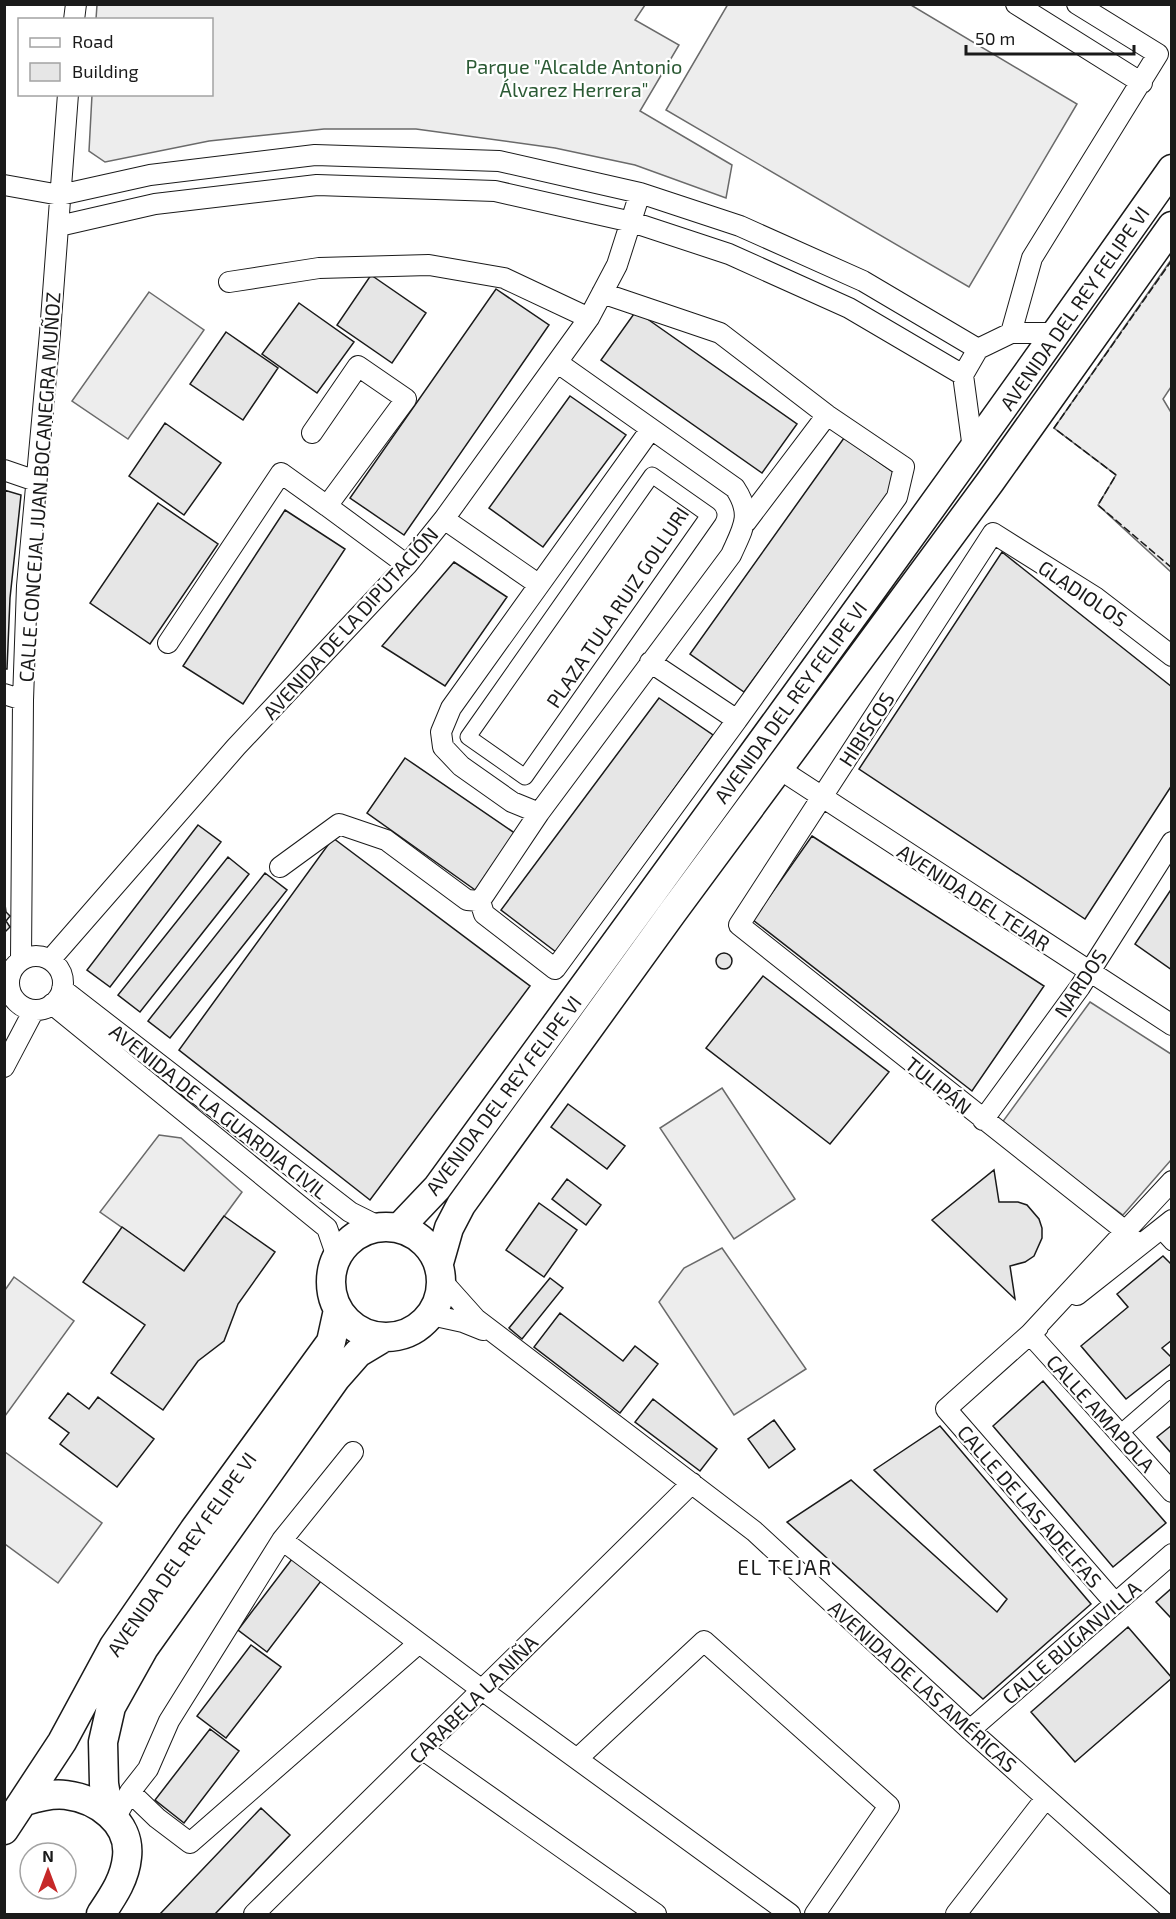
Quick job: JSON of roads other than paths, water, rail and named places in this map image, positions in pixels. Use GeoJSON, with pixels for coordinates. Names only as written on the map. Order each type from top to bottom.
{"type":"FeatureCollection","features":[{"type":"Feature","properties":{"kind":"main road","name":"AVENIDA DEL REY FELIPE VI"},"geometry":{"type":"LineString","coordinates":[[389,1227],[444,1178],[973,449],[1172,169]]}},
{"type":"Feature","properties":{"kind":"main road","name":"AVENIDA DEL REY FELIPE VI"},"geometry":{"type":"LineString","coordinates":[[440,1272],[450,1228],[462,1205],[778,768],[990,482],[1172,226]]}},
{"type":"Feature","properties":{"kind":"main road"},"geometry":{"type":"LineString","coordinates":[[389,1227],[416,1235],[429,1247],[440,1272],[440,1299],[431,1315],[418,1328],[401,1336],[383,1338],[365,1334],[350,1324],[338,1310],[331,1293],[331,1275],[336,1257],[347,1242],[362,1232],[389,1227]]}},
{"type":"Feature","properties":{"kind":"main road","name":"AVENIDA DEL REY FELIPE VI"},"geometry":{"type":"LineString","coordinates":[[4,1830],[63,1742],[114,1646],[194,1530],[331,1342],[338,1310]]}},
{"type":"Feature","properties":{"kind":"main road","name":"AVENIDA DEL REY FELIPE VI"},"geometry":{"type":"LineString","coordinates":[[101,1914],[118,1889],[128,1855],[124,1835],[112,1816],[104,1784],[103,1742],[111,1707],[144,1648],[336,1378],[358,1353],[383,1338]]}},
{"type":"Feature","properties":{"kind":"main road"},"geometry":{"type":"LineString","coordinates":[[25,1801],[45,1795],[66,1794],[103,1808],[112,1816]]}},
{"type":"Feature","properties":{"kind":"street"},"geometry":{"type":"LineString","coordinates":[[1016,4],[1142,83]]}},
{"type":"Feature","properties":{"kind":"street"},"geometry":{"type":"LineString","coordinates":[[1011,333],[1032,258],[1158,54],[1077,4]]}},
{"type":"Feature","properties":{"kind":"street","name":"CALLE CONCEJAL JUAN BOCANEGRA MUÑOZ"},"geometry":{"type":"LineString","coordinates":[[10,980],[14,697],[27,586],[59,226],[68,96]]}},
{"type":"Feature","properties":{"kind":"street"},"geometry":{"type":"LineString","coordinates":[[4,185],[60,195],[150,174],[315,155],[499,161],[640,193],[740,226],[863,281],[978,349]]}},
{"type":"Feature","properties":{"kind":"street"},"geometry":{"type":"LineString","coordinates":[[59,226],[155,204],[317,185],[495,191],[632,222],[729,254],[849,308],[963,375]]}},
{"type":"Feature","properties":{"kind":"street","name":"AVENIDA DE LA DIPUTACIÓN"},"geometry":{"type":"LineString","coordinates":[[51,960],[236,747],[407,566],[444,519],[589,318],[616,266],[640,193]]}},
{"type":"Feature","properties":{"kind":"street"},"geometry":{"type":"LineString","coordinates":[[229,282],[319,268],[429,265],[504,278],[589,318]]}},
{"type":"Feature","properties":{"kind":"street"},"geometry":{"type":"LineString","coordinates":[[480,901],[484,914],[555,969],[897,497],[904,467],[827,415],[720,333],[602,293]]}},
{"type":"Feature","properties":{"kind":"street"},"geometry":{"type":"LineString","coordinates":[[973,449],[963,375],[978,349],[1011,333],[1056,333]]}},
{"type":"Feature","properties":{"kind":"street"},"geometry":{"type":"LineString","coordinates":[[558,363],[735,488],[744,501],[746,522]]}},
{"type":"Feature","properties":{"kind":"street"},"geometry":{"type":"LineString","coordinates":[[312,433],[358,366],[406,399],[327,506]]}},
{"type":"Feature","properties":{"kind":"street"},"geometry":{"type":"LineString","coordinates":[[480,901],[539,813],[731,555],[746,522],[827,415]]}},
{"type":"Feature","properties":{"kind":"street"},"geometry":{"type":"LineString","coordinates":[[539,813],[512,802],[462,766],[443,747],[441,732],[451,708],[651,429]]}},
{"type":"Feature","properties":{"kind":"street"},"geometry":{"type":"LineString","coordinates":[[4,471],[36,481]]}},
{"type":"Feature","properties":{"kind":"street"},"geometry":{"type":"LineString","coordinates":[[168,643],[281,473],[407,566]]}},
{"type":"Feature","properties":{"kind":"street","name":"PLAZA TULA RUIZ GOLLURI"},"geometry":{"type":"LineString","coordinates":[[652,475],[709,516],[525,777],[468,737],[652,475]]}},
{"type":"Feature","properties":{"kind":"street"},"geometry":{"type":"LineString","coordinates":[[444,519],[538,584]]}},
{"type":"Feature","properties":{"kind":"street","name":"GLADIOLOS"},"geometry":{"type":"LineString","coordinates":[[993,533],[1095,597],[1172,656]]}},
{"type":"Feature","properties":{"kind":"street","name":"HIBISCOS"},"geometry":{"type":"LineString","coordinates":[[738,925],[993,533]]}},
{"type":"Feature","properties":{"kind":"street"},"geometry":{"type":"LineString","coordinates":[[650,662],[737,720]]}},
{"type":"Feature","properties":{"kind":"street","name":"AVENIDA DEL TEJAR"},"geometry":{"type":"LineString","coordinates":[[778,768],[1172,1025]]}},
{"type":"Feature","properties":{"kind":"street"},"geometry":{"type":"LineString","coordinates":[[280,867],[339,824],[386,840],[467,900],[480,901]]}},
{"type":"Feature","properties":{"kind":"street","name":"NARDOS"},"geometry":{"type":"LineString","coordinates":[[983,1120],[1080,987],[1172,842]]}},
{"type":"Feature","properties":{"kind":"street","name":"TULIPÁN"},"geometry":{"type":"LineString","coordinates":[[738,925],[1124,1230],[1139,1246]]}},
{"type":"Feature","properties":{"kind":"street"},"geometry":{"type":"LineString","coordinates":[[4,1067],[49,1001],[61,973],[51,960],[36,956],[10,980],[16,1001],[24,1007],[49,1001]]}},
{"type":"Feature","properties":{"kind":"street"},"geometry":{"type":"LineString","coordinates":[[49,1001],[327,1228],[336,1257]]}},
{"type":"Feature","properties":{"kind":"street","name":"AVENIDA DE LA GUARDIA CIVIL"},"geometry":{"type":"LineString","coordinates":[[49,1001],[350,1212],[389,1227]]}},
{"type":"Feature","properties":{"kind":"street"},"geometry":{"type":"LineString","coordinates":[[1030,1334],[1124,1230],[1172,1181]]}},
{"type":"Feature","properties":{"kind":"street"},"geometry":{"type":"LineString","coordinates":[[1030,1334],[1139,1246],[1168,1231]]}},
{"type":"Feature","properties":{"kind":"street","name":"AVENIDA DE LAS AMÉRICAS"},"geometry":{"type":"LineString","coordinates":[[440,1272],[476,1319],[754,1531],[1046,1798],[1167,1899]]}},
{"type":"Feature","properties":{"kind":"street","name":"AVENIDA DE LAS AMÉRICAS"},"geometry":{"type":"LineString","coordinates":[[431,1315],[463,1322],[499,1336]]}},
{"type":"Feature","properties":{"kind":"street","name":"CALLE DE LAS ADELFAS"},"geometry":{"type":"LineString","coordinates":[[1030,1334],[945,1409],[1115,1603]]}},
{"type":"Feature","properties":{"kind":"street","name":"CALLE AMAPOLA"},"geometry":{"type":"LineString","coordinates":[[1030,1334],[1172,1492]]}},
{"type":"Feature","properties":{"kind":"street"},"geometry":{"type":"LineString","coordinates":[[1119,1434],[1172,1388]]}},
{"type":"Feature","properties":{"kind":"street"},"geometry":{"type":"LineString","coordinates":[[112,1816],[147,1769],[170,1721],[282,1540],[353,1452]]}},
{"type":"Feature","properties":{"kind":"street","name":"CARABELA LA NIÑA"},"geometry":{"type":"LineString","coordinates":[[254,1914],[692,1483]]}},
{"type":"Feature","properties":{"kind":"street"},"geometry":{"type":"LineString","coordinates":[[282,1540],[577,1760],[790,1914]]}},
{"type":"Feature","properties":{"kind":"street","name":"CALLE BUGANVILLA"},"geometry":{"type":"LineString","coordinates":[[970,1730],[1172,1554]]}},
{"type":"Feature","properties":{"kind":"street"},"geometry":{"type":"LineString","coordinates":[[577,1760],[704,1641],[889,1806],[815,1914]]}},
{"type":"Feature","properties":{"kind":"street"},"geometry":{"type":"LineString","coordinates":[[130,1792],[157,1818],[190,1843],[419,1643]]}},
{"type":"Feature","properties":{"kind":"street"},"geometry":{"type":"LineString","coordinates":[[422,1749],[656,1914]]}},
{"type":"Feature","properties":{"kind":"street"},"geometry":{"type":"LineString","coordinates":[[956,1914],[1046,1798]]}},
{"type":"Feature","properties":{"kind":"district","name":"EL TEJAR"},"geometry":{"type":"Point","coordinates":[785,1566]}},
{"type":"Feature","properties":{"kind":"park label","name":"Parque \"Alcalde Antonio Álvarez Herrera\""},"geometry":{"type":"Point","coordinates":[574,78]}}]}
